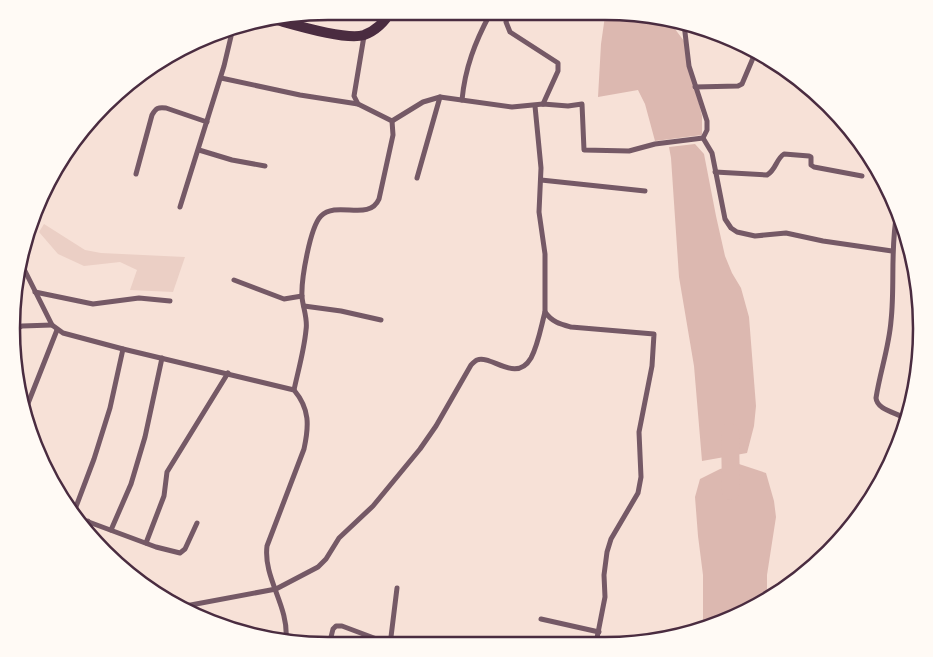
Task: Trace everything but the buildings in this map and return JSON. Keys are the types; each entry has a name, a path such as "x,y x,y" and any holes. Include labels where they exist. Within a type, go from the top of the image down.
{"main road":[{"path":"301,22 337,34 364,35 378,27 385,20"}],"street":[{"path":"462,100 463,86 471,52 487,20"},
{"path":"506,20 510,32 558,63 558,71 543,104"},
{"path":"685,31 689,66 707,121 707,130 703,138"},
{"path":"180,207 199,150 231,35"},
{"path":"358,104 354,96 354,90 364,35"},
{"path":"695,87 738,86 742,84 753,58"},
{"path":"220,78 300,95 358,104 392,121"},
{"path":"417,178 440,97"},
{"path":"392,121 423,102 440,97 512,106 543,104 568,106 582,104 584,150 629,151 655,144 703,138"},
{"path":"192,605 276,589 318,567 326,559 343,534 373,506 420,449 436,426 471,365 476,360 482,359 506,368 516,369 523,367 530,361 545,312 545,254 539,212 541,180 535,106"},
{"path":"136,174 152,115 159,107 207,122"},
{"path":"294,390 306,329 302,296 303,276 314,227 322,215 333,210 365,210 377,204 380,199 393,134 392,121"},
{"path":"703,138 712,153 725,219 731,228 737,232 755,236 786,233 823,241 892,250"},
{"path":"199,150 232,160 265,166"},
{"path":"715,172 767,175 772,172 780,156 784,154 809,156 811,158 811,165 814,167 862,176"},
{"path":"541,180 645,191"},
{"path":"895,225 892,250 893,298 891,324 876,398 877,403 881,407 900,416"},
{"path":"25,272 56,330 123,349 294,390 301,398 306,409 307,436 304,449 267,546 266,556 272,582 276,589 286,623 286,634"},
{"path":"234,280 284,299 302,296"},
{"path":"36,292 93,304 139,298 170,301"},
{"path":"304,306 341,311 381,320"},
{"path":"545,312 558,324 654,334 652,366 639,432 641,477 638,493 611,539 607,552 604,575 606,597 598,637"},
{"path":"20,327 52,325"},
{"path":"29,400 56,330"},
{"path":"76,506 110,408 123,349"},
{"path":"111,530 131,484 145,437 162,358"},
{"path":"146,543 164,496 167,472 228,374"},
{"path":"88,521 175,553 182,553 185,549 197,523"},
{"path":"391,637 396,588"},
{"path":"541,619 599,632"},
{"path":"331,637 336,626 342,626 371,637"}],"shaded area":[{"path":"604,20 645,23 675,29 684,41 702,116 702,135 655,141 645,104 638,90 598,97"},
{"path":"695,144 704,154 725,256 741,288 749,317 756,406 754,426 747,453 702,461 694,366 679,277 669,147"},
{"path":"44,224 85,250 101,253 185,257 173,292 130,290 137,270 120,262 84,266 58,254 39,232"},
{"path":"739,464 766,473 774,501 776,517 767,575 767,591 723,614 703,621 703,575 695,497 700,479 720,469"}],"waterway":[{"path":"730,432 731,491"}]}
